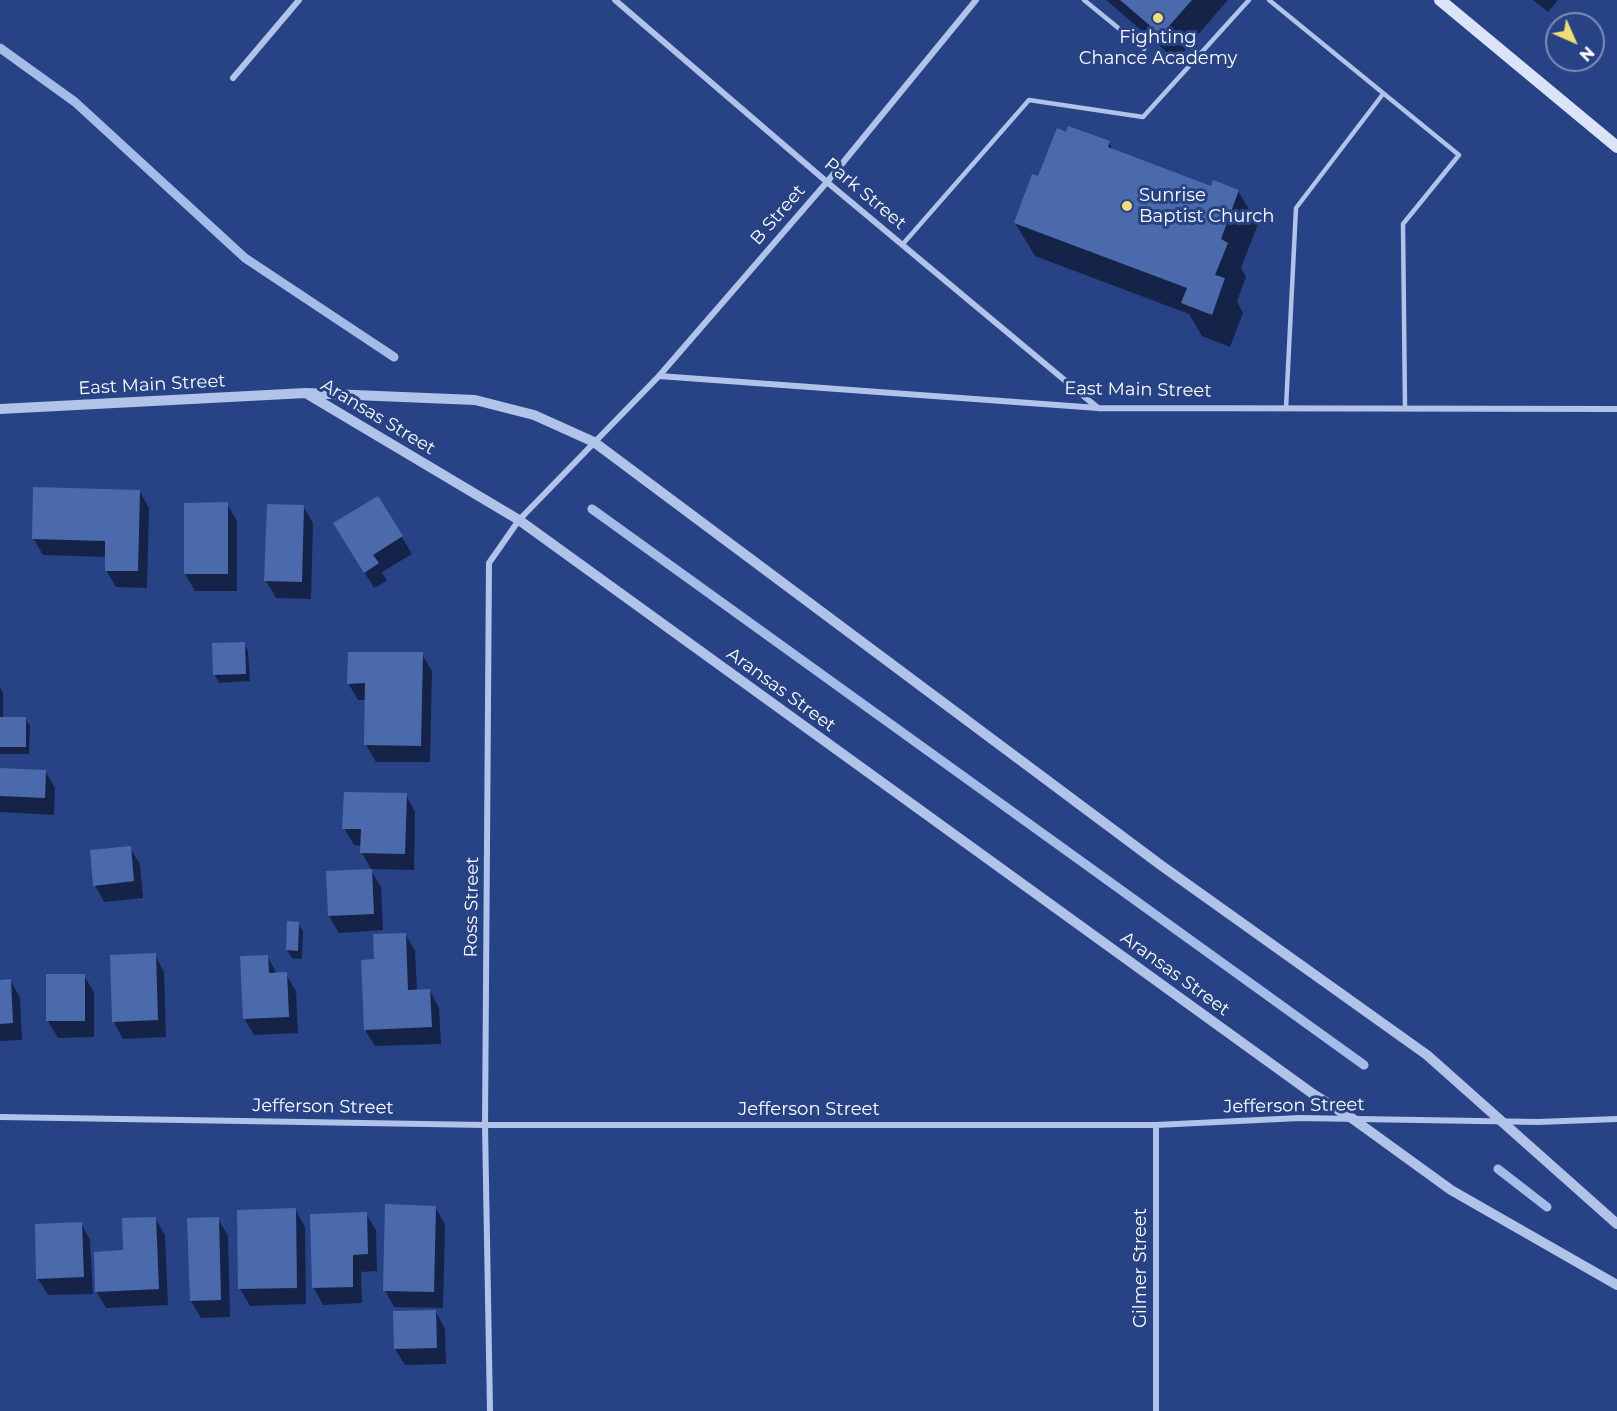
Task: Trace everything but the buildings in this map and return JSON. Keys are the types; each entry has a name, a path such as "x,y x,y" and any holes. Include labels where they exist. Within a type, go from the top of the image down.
{"main road":[{"path":"1440,0 1617,147"}],"street":[{"path":"233,78 299,0"},
{"name":"Park Street","path":"615,0 827,182 1098,408"},
{"name":"B Street","path":"594,442 659,376 827,182 976,0"},
{"name":"East Main Street","path":"659,376 1098,408 1617,409"},
{"name":"East Main Street","path":"0,409 306,393"},
{"name":"Aransas Street","path":"306,393 475,400 534,415 594,442 1162,866 1427,1055 1617,1224"},
{"name":"Aransas Street","path":"306,393 519,520 1095,938 1451,1190 1617,1285"},
{"name":"Ross Street","path":"490,1411 485,1125 489,563 519,520 594,442"},
{"name":"Jefferson Street","path":"0,1117 485,1125 1156,1125 1300,1118 1538,1122 1617,1119"},
{"name":"Gilmer Street","path":"1156,1125 1156,1411"}],"lane":[{"path":"1084,0 1144,49"},
{"path":"902,245 1029,100 1143,117 1249,0"},
{"path":"1269,0 1458,155 1404,224 1405,408"},
{"path":"1286,408 1296,208 1383,94"}],"waterway":[{"path":"0,48 75,102 245,258 394,357"},
{"path":"592,509 1364,1065"},
{"path":"1498,1169 1547,1207"}],"place":[{"name":"Fighting Chance Academy","path":"1158,18"},
{"name":"Sunrise Baptist Church","path":"1127,206"}]}
